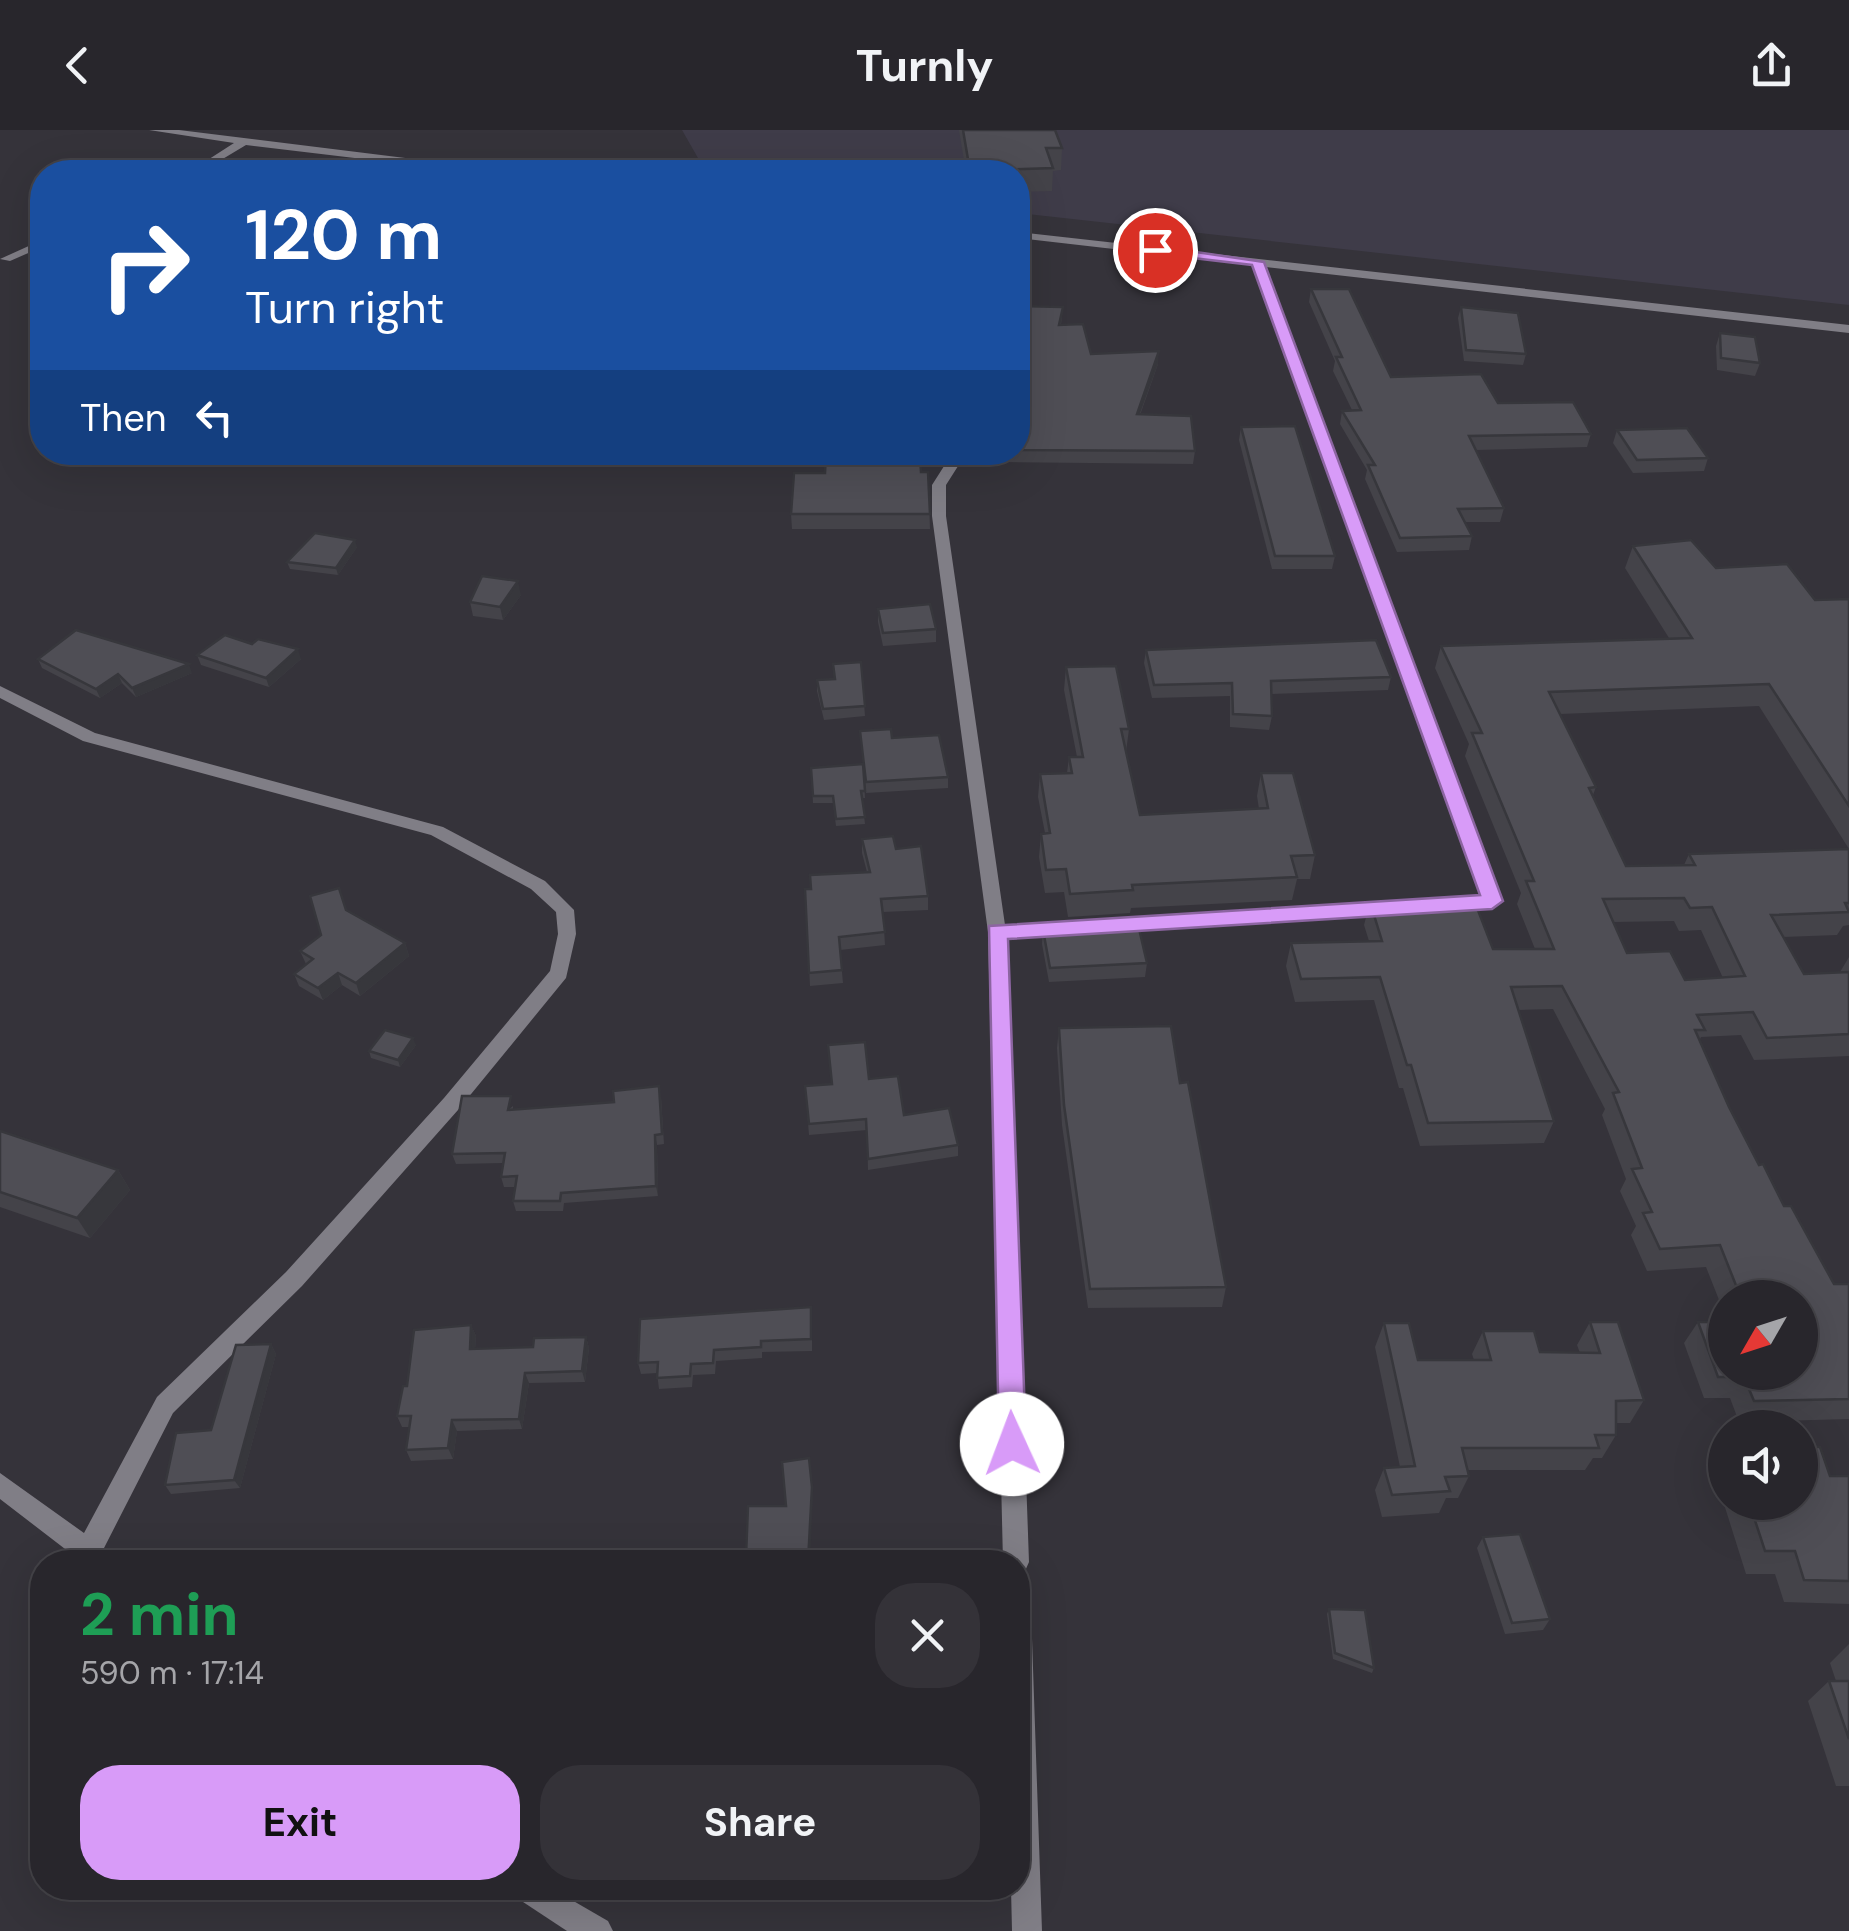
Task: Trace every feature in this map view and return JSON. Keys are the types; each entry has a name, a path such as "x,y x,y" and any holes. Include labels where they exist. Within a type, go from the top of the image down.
{"street":[{"path":"154,130 394,160"},
{"path":"214,160 243,142"},
{"path":"1030,236 1849,329"},
{"path":"6,259 30,249"},
{"path":"997,932 1492,901 1258,262"},
{"path":"952,465 940,484 939,516 997,932 1016,1550"},
{"path":"0,691 88,737 437,831 538,884 566,910 567,934 559,973 451,1104 294,1279 165,1404 98,1550"},
{"path":"0,1484 86,1550"},
{"path":"543,1900 598,1931"},
{"path":"1026,1900 1027,1931"}],"shaded area":[{"path":"682,130 1849,130 1849,305 1030,214 1030,160 699,160"}],"building":[{"path":"963,130 1055,130 1062,148 1046,148 1053,168 1030,169 1030,160 968,160"},
{"path":"1311,289 1349,289 1391,377 1481,374 1498,403 1573,402 1591,434 1469,436 1504,508 1458,509 1472,536 1400,538 1368,465 1375,465 1342,411 1361,410"},
{"path":"1030,306 1063,307 1059,325 1083,324 1091,354 1159,351 1137,414 1191,416 1195,451 1030,450"},
{"path":"1461,307 1518,313 1526,354 1466,350"},
{"path":"1720,333 1755,337 1760,363 1721,358"},
{"path":"1295,426 1335,556 1275,556 1241,427"},
{"path":"1687,428 1708,458 1637,460 1617,430"},
{"path":"825,465 920,465 921,472 928,472 930,514 791,514 794,473 825,473"},
{"path":"315,533 355,540 336,568 287,562"},
{"path":"1691,540 1716,568 1787,564 1815,600 1849,599 1849,806 1769,684 1549,692 1596,787 1589,788 1626,866 1695,865 1689,854 1849,849 1849,903 1845,903 1849,912 1771,915 1804,974 1849,972 1849,1034 1767,1038 1753,1012 1697,1015 1705,1030 1695,1030 1759,1165 1763,1164 1784,1206 1791,1206 1834,1284 1849,1284 1849,1399 1754,1401 1749,1390 1818,1390 1818,1280 1734,1280 1720,1245 1660,1249 1643,1213 1652,1212 1632,1169 1642,1168 1613,1093 1619,1092 1562,986 1511,987 1554,1121 1428,1123 1380,977 1301,979 1291,943 1382,941 1370,902 1474,900 1493,949 1554,949 1526,881 1534,881 1472,733 1482,733 1441,646 1692,638 1633,546","holes":["1684,898 1690,908 1712,907 1745,976 1685,980 1670,951 1627,953 1603,899"]},
{"path":"482,576 518,581 500,607 470,602"},
{"path":"930,604 936,629 883,633 878,609"},
{"path":"76,630 189,664 132,688 118,674 96,689 38,659"},
{"path":"225,635 252,644 258,639 298,649 266,678 197,655"},
{"path":"1376,640 1391,677 1271,681 1272,716 1233,714 1232,683 1154,685 1146,650"},
{"path":"861,662 865,706 823,709 817,680 835,679 833,664"},
{"path":"1116,666 1129,729 1121,729 1140,815 1268,808 1261,773 1293,773 1315,855 1291,856 1297,877 1132,885 1133,890 1070,894 1066,869 1046,870 1041,834 1050,833 1040,774 1072,773 1069,757 1083,757 1066,667"},
{"path":"891,729 892,738 939,735 948,777 866,782 860,731"},
{"path":"863,764 865,791 861,791 865,817 836,819 833,796 813,796 811,768"},
{"path":"893,836 896,849 921,846 928,896 881,899 885,932 839,937 842,970 809,973 805,889 811,889 810,875 870,872 862,839"},
{"path":"339,888 346,910 405,943 356,983 338,973 318,988 294,974 313,959 300,951 321,935 310,896"},
{"path":"1137,920 1147,963 1050,968 1043,930"},
{"path":"1171,1026 1180,1083 1188,1082 1226,1287 1090,1289 1064,1105 1059,1028"},
{"path":"385,1030 413,1038 398,1060 369,1051"},
{"path":"865,1042 869,1079 898,1076 904,1115 949,1108 958,1145 868,1159 866,1119 809,1124 805,1086 832,1084 828,1045"},
{"path":"659,1086 662,1134 655,1135 656,1186 561,1193 560,1201 513,1201 517,1176 501,1177 505,1153 452,1154 462,1096 511,1096 508,1110 614,1102 613,1091"},
{"path":"0,1131 118,1170 77,1218 0,1192"},
{"path":"811,1307 811,1339 761,1341 761,1347 714,1350 713,1363 691,1364 690,1376 657,1378 658,1362 638,1363 640,1319"},
{"path":"1590,1322 1618,1322 1644,1400 1616,1401 1616,1435 1595,1435 1599,1448 1462,1448 1469,1476 1445,1477 1450,1491 1392,1495 1384,1468 1415,1466 1384,1323 1409,1323 1418,1360 1491,1360 1483,1331 1534,1331 1540,1352 1600,1353"},
{"path":"1698,1322 1708,1322 1708,1350"},
{"path":"471,1325 470,1349 533,1347 534,1338 586,1337 582,1371 525,1373 519,1419 452,1420 448,1448 406,1450 411,1416 397,1416 403,1386 407,1386 414,1330"},
{"path":"271,1344 234,1480 165,1485 176,1433 211,1430 236,1345"},
{"path":"1820,1447 1830,1476 1849,1476 1849,1581 1804,1580 1795,1551 1765,1551 1755,1520 1818,1520"},
{"path":"809,1458 812,1487 809,1550 746,1550 748,1506 786,1506 782,1462"},
{"path":"1520,1534 1550,1619 1512,1623 1483,1537"},
{"path":"1329,1609 1365,1610 1374,1668 1335,1653"},
{"path":"1829,1681 1849,1681 1849,1739"}],"route":[{"path":"1012,1444 997,932 1492,901 1258,262 1155,250"}]}
